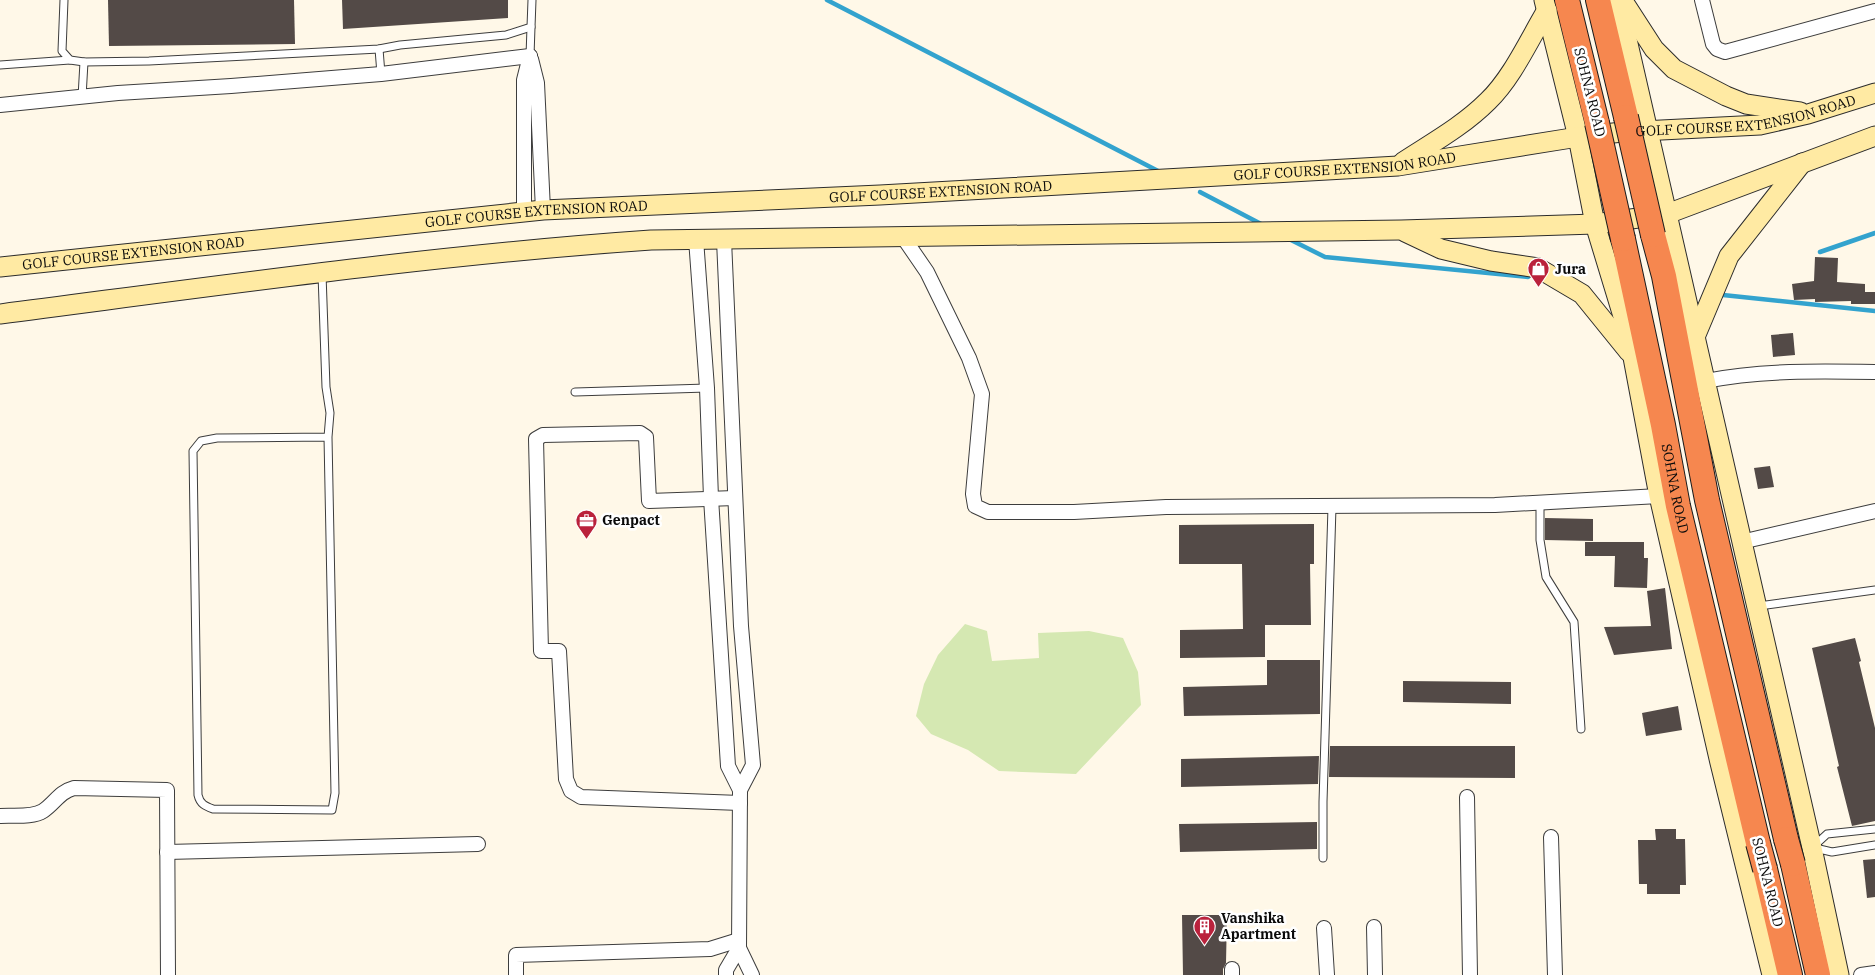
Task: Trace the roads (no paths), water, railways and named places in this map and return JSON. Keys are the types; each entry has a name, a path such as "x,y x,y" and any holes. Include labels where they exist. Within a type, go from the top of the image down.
{"highway":[{"name":"SOHNA ROAD","path":"1598,0 1664,276 1708,500 1818,975"},
{"name":"SOHNA ROAD","path":"1552,4 1597,123 1655,387 1678,506 1751,851 1765,869 1790,975"}],"main road":[{"path":"1618,0 1812,848 1839,975"},
{"path":"1622,0 1654,49 1674,69 1726,96 1746,104 1808,114"},
{"path":"1552,4 1595,224 1629,336 1659,496 1720,763 1751,851 1772,975"},
{"path":"1398,166 1466,121 1490,100 1506,79 1552,4"},
{"name":"GOLF COURSE EXTENSION ROAD","path":"0,267 542,210 880,195 1398,166 1578,137 1648,129 1760,125 1808,114 1875,93"},
{"path":"0,314 322,274 364,267 549,247 651,240 1401,230 1595,224 1666,214 1875,136"},
{"path":"1695,337 1729,256 1802,163"},
{"path":"1401,230 1441,249 1490,261 1538,268 1582,294 1632,356"},
{"path":"1751,851 1812,848"}],"street":[{"path":"1702,0 1713,44 1717,49 1725,52 1875,11"},
{"path":"0,105 381,74 530,56"},
{"path":"530,56 537,83 542,210"},
{"path":"524,212 524,80 530,56"},
{"path":"903,237 927,272 970,358 982,394 973,494 975,506 988,512 1074,512 1166,507 1332,507 1540,502 1659,496"},
{"path":"696,239 707,388 711,498 728,766 740,796"},
{"path":"724,240 741,626 752,765 740,796 739,944 752,975"},
{"path":"1705,381 1724,377 1803,370 1875,372"},
{"path":"735,498 649,501 646,438 640,433 543,434 536,439 541,651 559,652 566,778 571,791 581,797 740,796"},
{"path":"709,447 733,446"},
{"path":"1741,542 1875,511"},
{"path":"0,816 35,815 42,812 65,790 74,788 167,790 168,975"},
{"path":"1467,797 1470,975"},
{"path":"1551,837 1555,975"},
{"path":"167,852 478,844"},
{"path":"1374,927 1375,975"},
{"path":"1324,928 1327,975"},
{"path":"516,975 516,955 710,949 739,944"},
{"path":"726,975 726,970 739,944"},
{"path":"1861,975 1875,973"}],"lane":[{"path":"64,0 62,51 70,60"},
{"path":"530,56 532,0"},
{"path":"0,65 70,60 84,62 149,61 379,49 400,45 506,35 532,27"},
{"path":"379,49 381,74"},
{"path":"82,97 84,62"},
{"path":"322,274 326,386 330,414 328,437 335,794 332,810 213,809 204,806 199,801 198,795 193,452 201,441 217,438 328,437"},
{"path":"575,392 707,388"},
{"path":"1540,502 1540,540 1546,577 1574,622 1581,729"},
{"path":"1323,858 1332,507"},
{"path":"1756,607 1875,590"},
{"path":"1812,848 1827,834 1875,829"},
{"path":"1812,848 1832,852 1875,845"}],"waterway":[{"path":"827,0 1160,172"},
{"path":"1200,192 1263,225"},
{"path":"1820,252 1875,233"},
{"path":"1289,239 1325,257 1528,277"},
{"path":"1723,295 1875,311"}],"place":[{"name":"Jura","path":"1539,288"},
{"name":"Genpact","path":"586,539"},
{"name":"Vanshika Apartment","path":"1205,945"}]}
